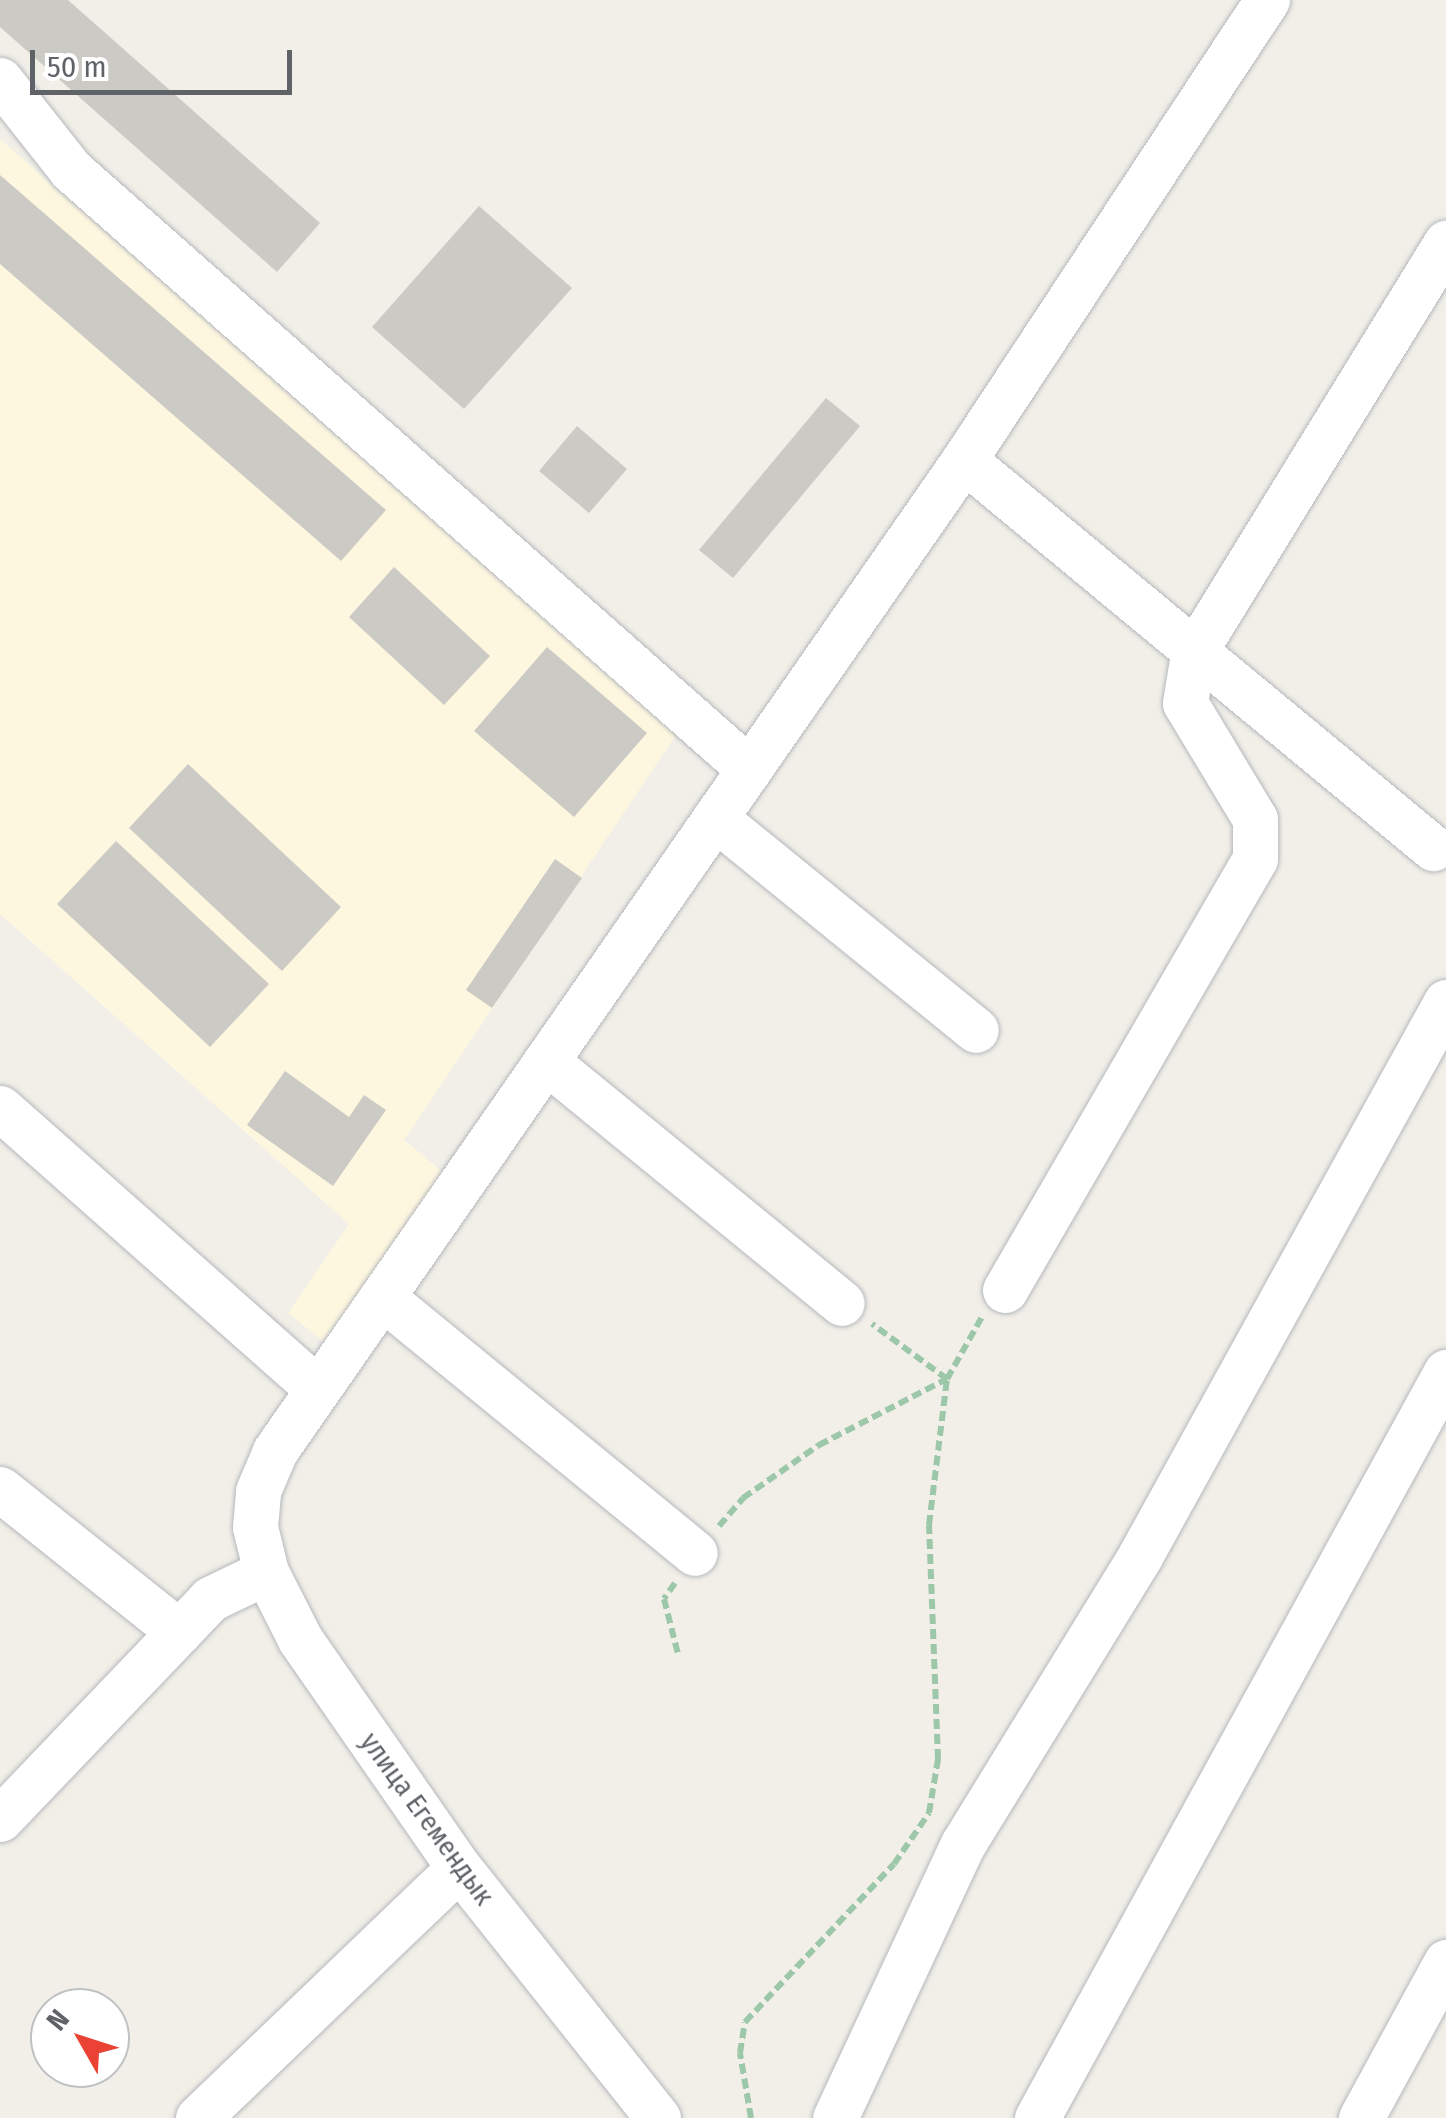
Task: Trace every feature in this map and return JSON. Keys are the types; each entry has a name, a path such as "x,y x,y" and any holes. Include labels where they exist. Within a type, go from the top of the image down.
{"street":[{"path":"0,1108 318,1389 964,460 1267,0"},
{"path":"0,80 71,170 748,769"},
{"path":"1005,1290 1254,859 1255,819 1185,703 1193,654 1446,242"},
{"path":"964,460 1193,654 1433,848"},
{"path":"715,818 976,1030"},
{"path":"835,2118 963,1844 1140,1556 1446,1002"},
{"path":"546,1060 842,1303"},
{"path":"382,1298 696,1554"},
{"path":"1037,2118 1446,1372"},
{"name":"улица Егемендык","path":"318,1389 276,1451 258,1491 256,1527 266,1572 300,1638 459,1868 658,2118"},
{"path":"0,1489 180,1632"},
{"path":"0,1819 210,1599 266,1572"},
{"path":"198,2118 459,1868"},
{"path":"1361,2118 1446,1962"}],"path":[{"path":"751,2118 740,2054 746,2022 894,1864 929,1813 938,1759 929,1525 948,1379 970,1330 1005,1290"},
{"path":"842,1303 948,1379"},
{"path":"678,1654 664,1598 742,1498 818,1445 948,1379"}],"shaded area":[{"path":"0,139 676,735 404,1140 443,1172 324,1342 288,1313 349,1224 0,914"}],"building":[{"path":"0,0 68,0 320,223 277,272 0,27"},
{"path":"0,175 386,510 341,561 0,264"},
{"path":"479,206 572,288 464,409 372,327"},
{"path":"826,398 860,426 733,578 699,550"},
{"path":"577,426 627,469 589,513 539,471"},
{"path":"394,567 490,656 444,705 349,617"},
{"path":"547,647 647,733 574,817 474,731"},
{"path":"188,764 341,907 282,971 129,828"},
{"path":"116,841 269,984 210,1047 57,904"},
{"path":"555,859 582,878 492,1008 466,990"},
{"path":"285,1071 349,1117 364,1095 386,1110 333,1186 247,1125"}]}
